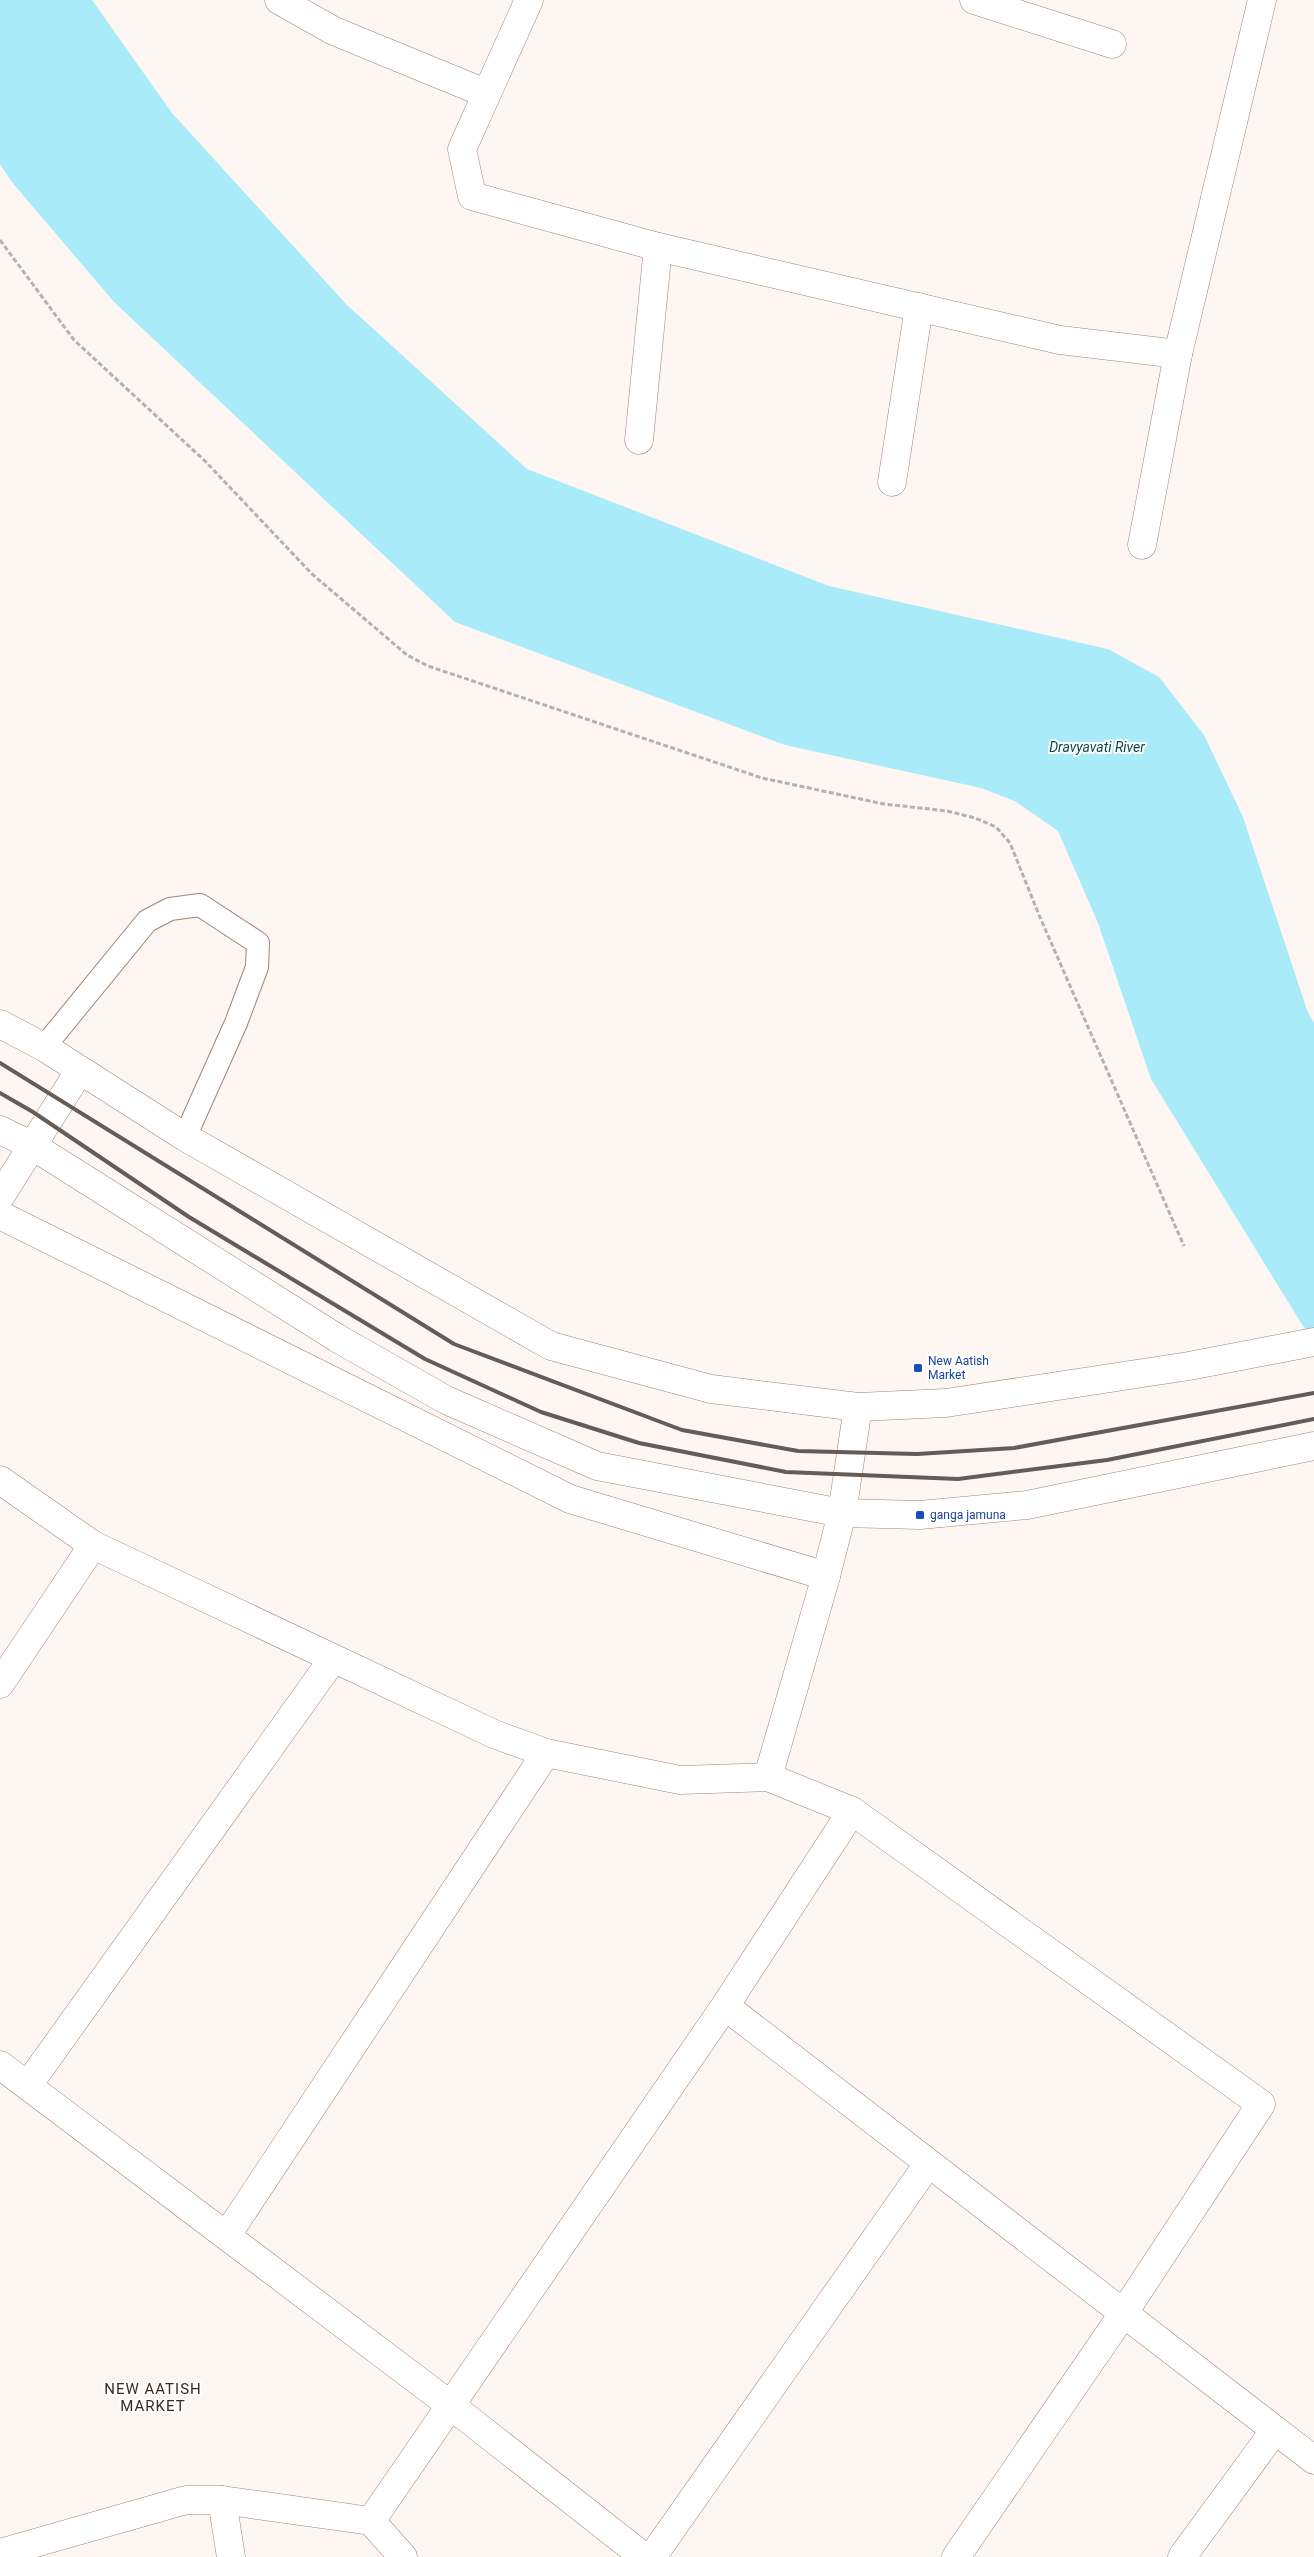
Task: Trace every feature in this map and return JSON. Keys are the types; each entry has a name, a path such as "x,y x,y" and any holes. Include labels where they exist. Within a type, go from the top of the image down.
{"street":[{"path":"279,0 334,31 485,93"},
{"path":"529,0 485,93 462,149 472,196 658,247 1060,340 1178,354"},
{"path":"974,0 1112,44"},
{"path":"1142,545 1178,354 1262,0"},
{"path":"639,440 658,247"},
{"path":"892,482 919,308"},
{"path":"0,1024 44,1047 185,1137 551,1346 711,1389 858,1407 946,1403 1189,1366 1314,1342"},
{"path":"0,1197 80,1070"},
{"path":"0,1130 32,1145 337,1338 446,1400 596,1466 842,1513 920,1515 1027,1505 1314,1446"},
{"path":"0,1216 570,1499 826,1576"},
{"path":"768,1778 826,1576 842,1513 858,1407"},
{"path":"0,1480 93,1545 494,1734 546,1753 680,1780 768,1778 852,1811 1261,2104 1123,2314 956,2557"},
{"path":"0,1684 93,1545"},
{"path":"28,2085 333,1659"},
{"path":"227,2235 546,1753"},
{"path":"371,2521 725,2006 852,1811"},
{"path":"725,2006 1314,2460"},
{"path":"0,2065 450,2404 644,2557"},
{"path":"652,2557 928,2164"},
{"path":"1182,2557 1274,2430"},
{"path":"0,2553 186,2500 222,2500 371,2521 403,2557"},
{"path":"222,2500 231,2557"}],"lane":[{"path":"44,1047 147,921 170,909 200,905 258,943 257,967 236,1022 185,1137"}],"path":[{"path":"0,240 74,340 205,461 312,574 407,655 428,666 762,778 884,804 947,811 975,818 996,827 1010,843 1043,924 1184,1246"}],"water":[{"name":"Dravyavati River","path":"0,0 92,0 172,113 346,304 527,469 829,586 1108,649 1159,677 1204,735 1243,817 1307,1010 1314,1023 1314,1344 1151,1079 1098,923 1058,831 1015,801 981,788 785,745 455,622 114,302 11,181 0,164"}],"railway":[{"path":"0,1063 454,1344 682,1430 798,1451 917,1454 1014,1448 1314,1393"},
{"path":"0,1093 33,1112 189,1217 425,1359 541,1412 639,1443 786,1472 958,1479 1107,1460 1314,1419"}],"place":[{"name":"New Aatish Market","path":"918,1368"},
{"name":"ganga jamuna","path":"920,1515"}],"district":[{"name":"NEW AATISH MARKET","path":"153,2398"}]}
